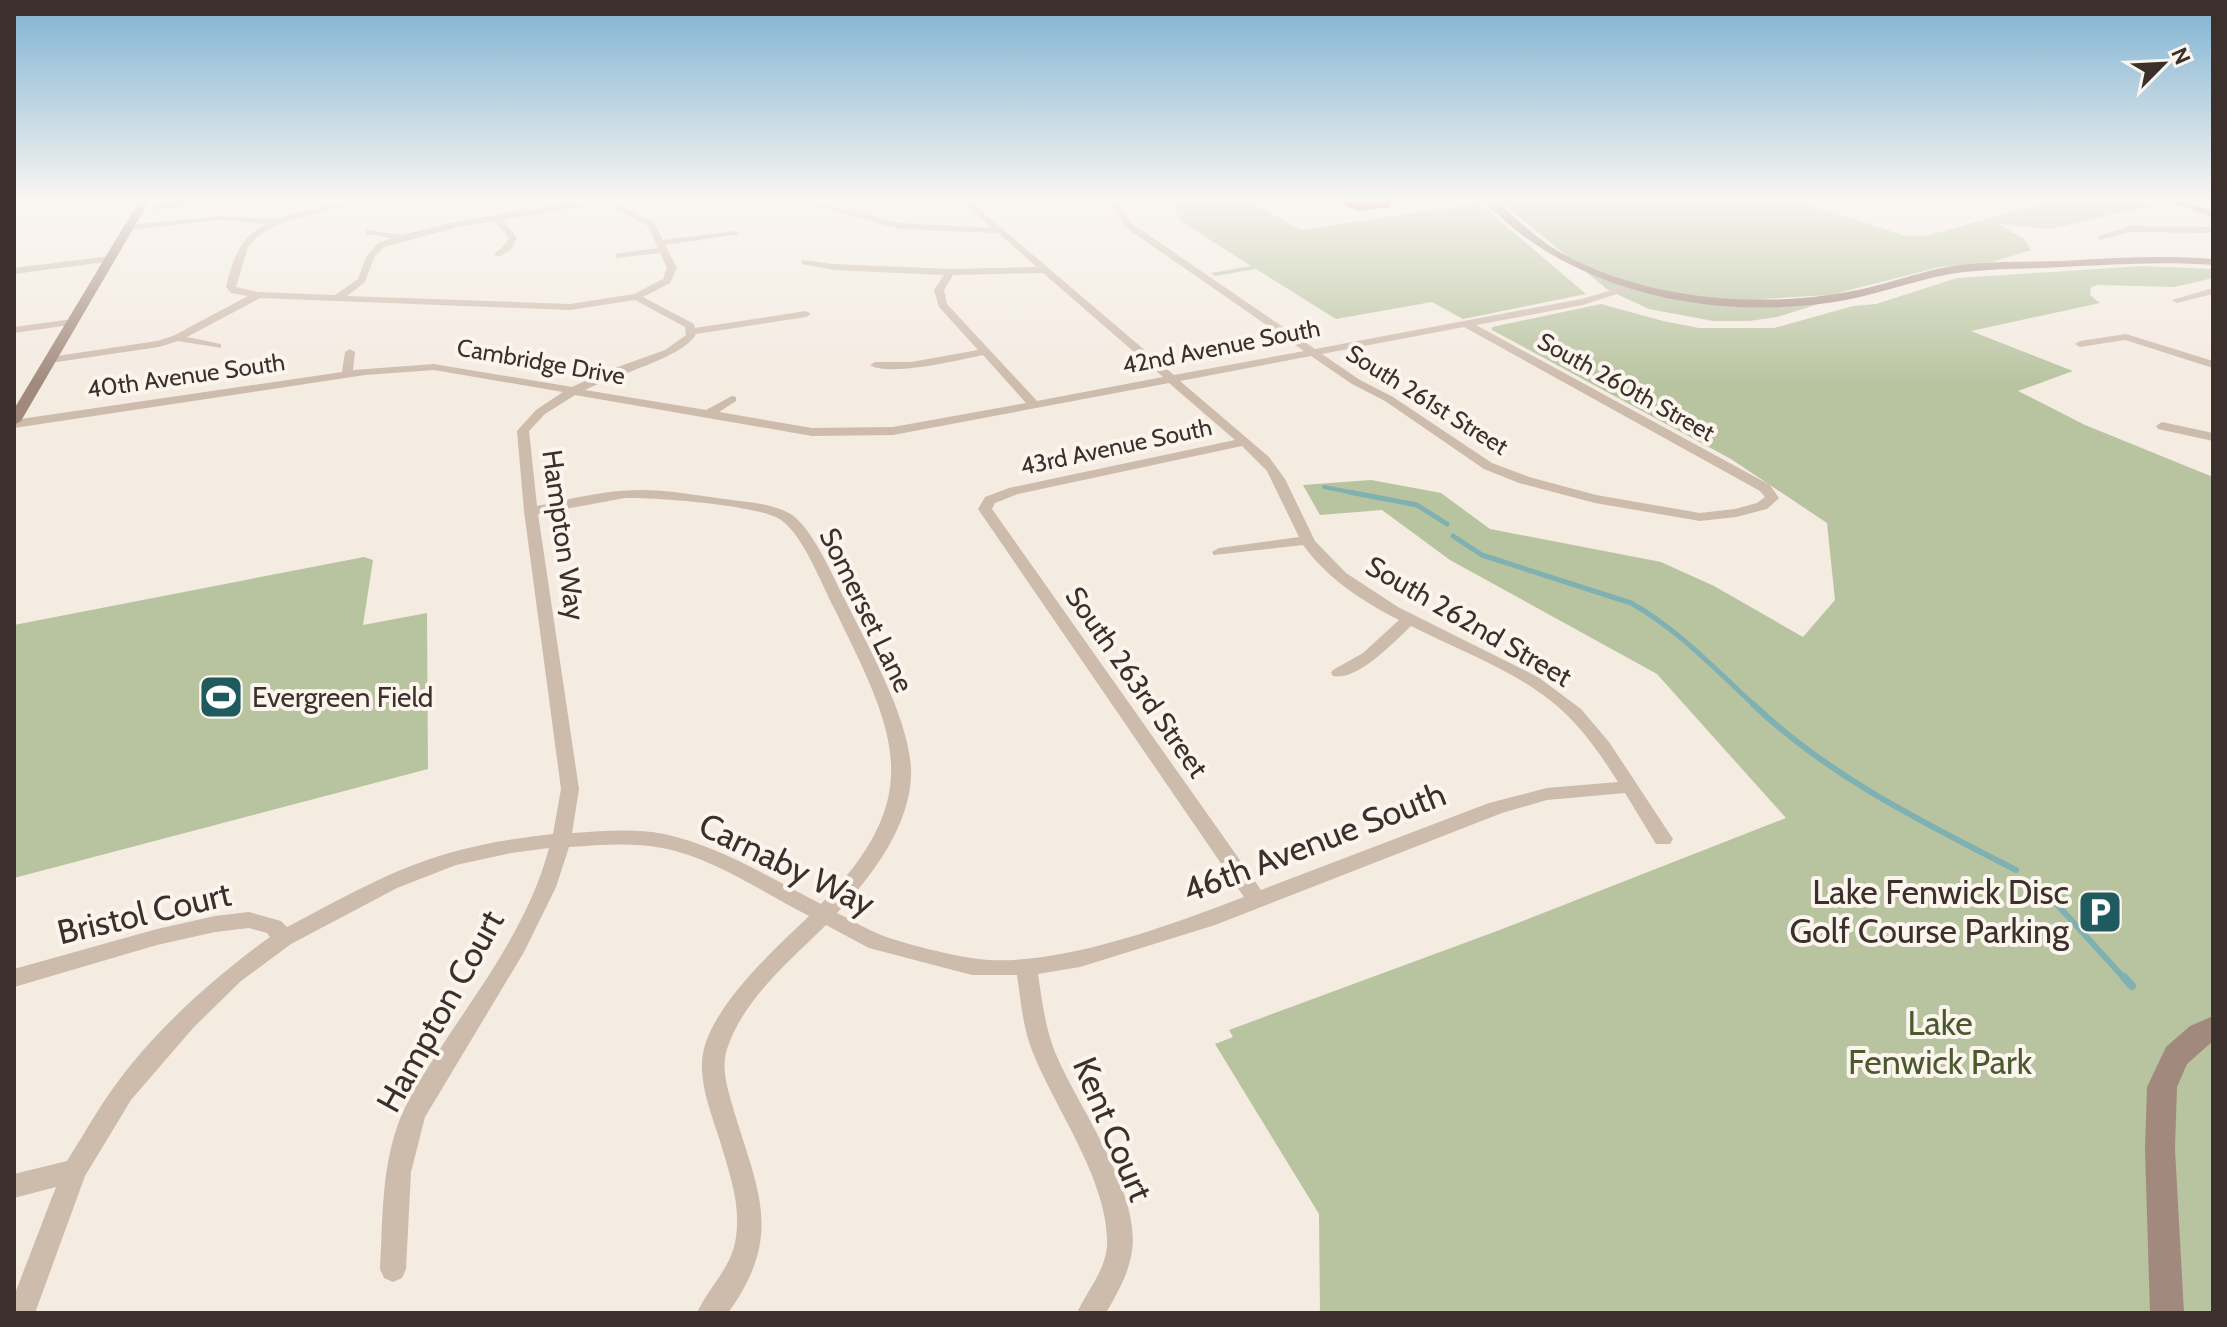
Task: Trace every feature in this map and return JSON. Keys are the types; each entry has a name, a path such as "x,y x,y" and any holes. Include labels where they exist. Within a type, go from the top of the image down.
{"main road":[{"path":"14,422 109,260"},
{"path":"1564,260 1635,285 1708,298 1779,302 1845,296 1968,268 2114,261 2213,262"},
{"path":"2167,1313 2160,1149 2162,1087 2176,1056 2200,1034 2213,1028"}],"street":[{"path":"14,271 103,260"},
{"path":"238,260 231,287 234,291 258,295 570,307 636,297 659,287 672,276 668,260"},
{"path":"337,298 362,280 369,260"},
{"name":"South 262nd Street","path":"1034,260 1245,442 1279,475 1307,540 1340,576 1372,600 1519,673 1559,699 1596,735 1663,839"},
{"name":"South 261st Street","path":"1178,260 1310,352 1389,399 1503,474 1595,499 1678,515 1709,517 1755,508 1772,498 1765,488"},
{"path":"805,262 833,267 950,272 1045,270"},
{"path":"950,272 939,290 942,305 1034,404"},
{"name":"42nd Avenue South","path":"812,432 893,431 1583,302 1635,285"},
{"path":"2177,300 2213,291"},
{"path":"50,360 143,348 177,338 258,295"},
{"path":"636,297 682,320 690,326 691,332 806,314"},
{"path":"14,330 73,322"},
{"name":"South 260th Street","path":"1466,324 1765,488"},
{"name":"Hampton Way","path":"563,840 570,789 531,511 523,431 535,416 579,390 625,367 686,343 691,332"},
{"path":"2080,344 2126,337 2213,365"},
{"path":"177,338 217,346"},
{"path":"347,374 350,352"},
{"path":"875,365 911,365 984,352"},
{"name":"Cambridge Drive","path":"365,372 449,368 812,432"},
{"name":"40th Avenue South","path":"14,422 365,372"},
{"path":"708,414 732,399"},
{"path":"2162,426 2213,437"},
{"name":"43rd Avenue South","path":"997,496 1245,442"},
{"name":"Somerset Lane","path":"531,511 609,496 670,496 770,511 789,519 802,532 895,729 902,772 895,803 880,843 824,917 775,963 730,1014 714,1054 717,1094 744,1182 751,1222 748,1256 732,1288 711,1313"},
{"name":"South 263rd Street","path":"997,496 986,505 986,514 1258,901"},
{"path":"1219,552 1307,540"},
{"path":"1339,673 1369,656 1408,620"},
{"name":"46th Avenue South","path":"1026,967 1080,959 1258,901 1496,808 1547,794 1627,787"},
{"name":"Carnaby Way","path":"21,1313 75,1170 123,1093 186,1020 233,975 284,938 337,908 452,859 511,846 563,840 619,837 663,841 705,853 876,942 972,967 1026,967"},
{"name":"Hampton Court","path":"393,1269 401,1160 412,1118 510,961 547,889 563,840"},
{"name":"Bristol Court","path":"14,978 157,937 215,924 249,920 274,927 284,938"},
{"name":"Kent Court","path":"1026,967 1036,1030 1044,1053 1112,1196 1118,1222 1120,1246 1114,1271 1091,1313"},
{"path":"14,1186 75,1170"}],"green space":[{"path":"1241,260 1546,260 1586,294 1463,319 1432,302 1336,319 1256,269 1215,276 1211,273 1251,266"},
{"path":"1571,260 1999,260 1986,264 1940,267 1830,295 1761,299 1825,302 1777,317 1749,321 1713,321 1649,309 1608,290"},
{"name":"Lake Fenwick Park","path":"2142,266 2213,269 2213,278 2174,287 2098,285 2091,287 2090,295 2100,303 1971,331 2073,371 2018,391 2085,425 2213,477 2213,1313 1320,1313 1319,1214 1215,1044 1233,1037 1229,1030 1497,931 1786,818 1657,674 1450,560 1382,510 1320,515 1303,485 1371,480 1441,493 1490,529 1661,562 1714,586 1803,637 1835,600 1827,523 1731,459 1492,330 1492,327 1601,304 1699,328 1774,328 1853,306 1876,304 1957,278"},
{"name":"Evergreen Field","path":"364,557 373,560 363,625 427,613 428,769 14,878 14,625"}],"waterway":[{"path":"1324,487 1360,494"},
{"path":"1349,492 1417,505 1447,524"},
{"path":"1453,536 1482,555 1631,603 1681,638 1755,706"},
{"path":"1753,704 1782,730 1845,776 1912,816 2016,870"},
{"path":"2042,888 2125,979"},
{"path":"2124,977 2132,986"}],"place":[{"name":"Evergreen Field","path":"221,697"},
{"name":"Lake Fenwick Disc Golf Course Parking","path":"2100,912"}]}
